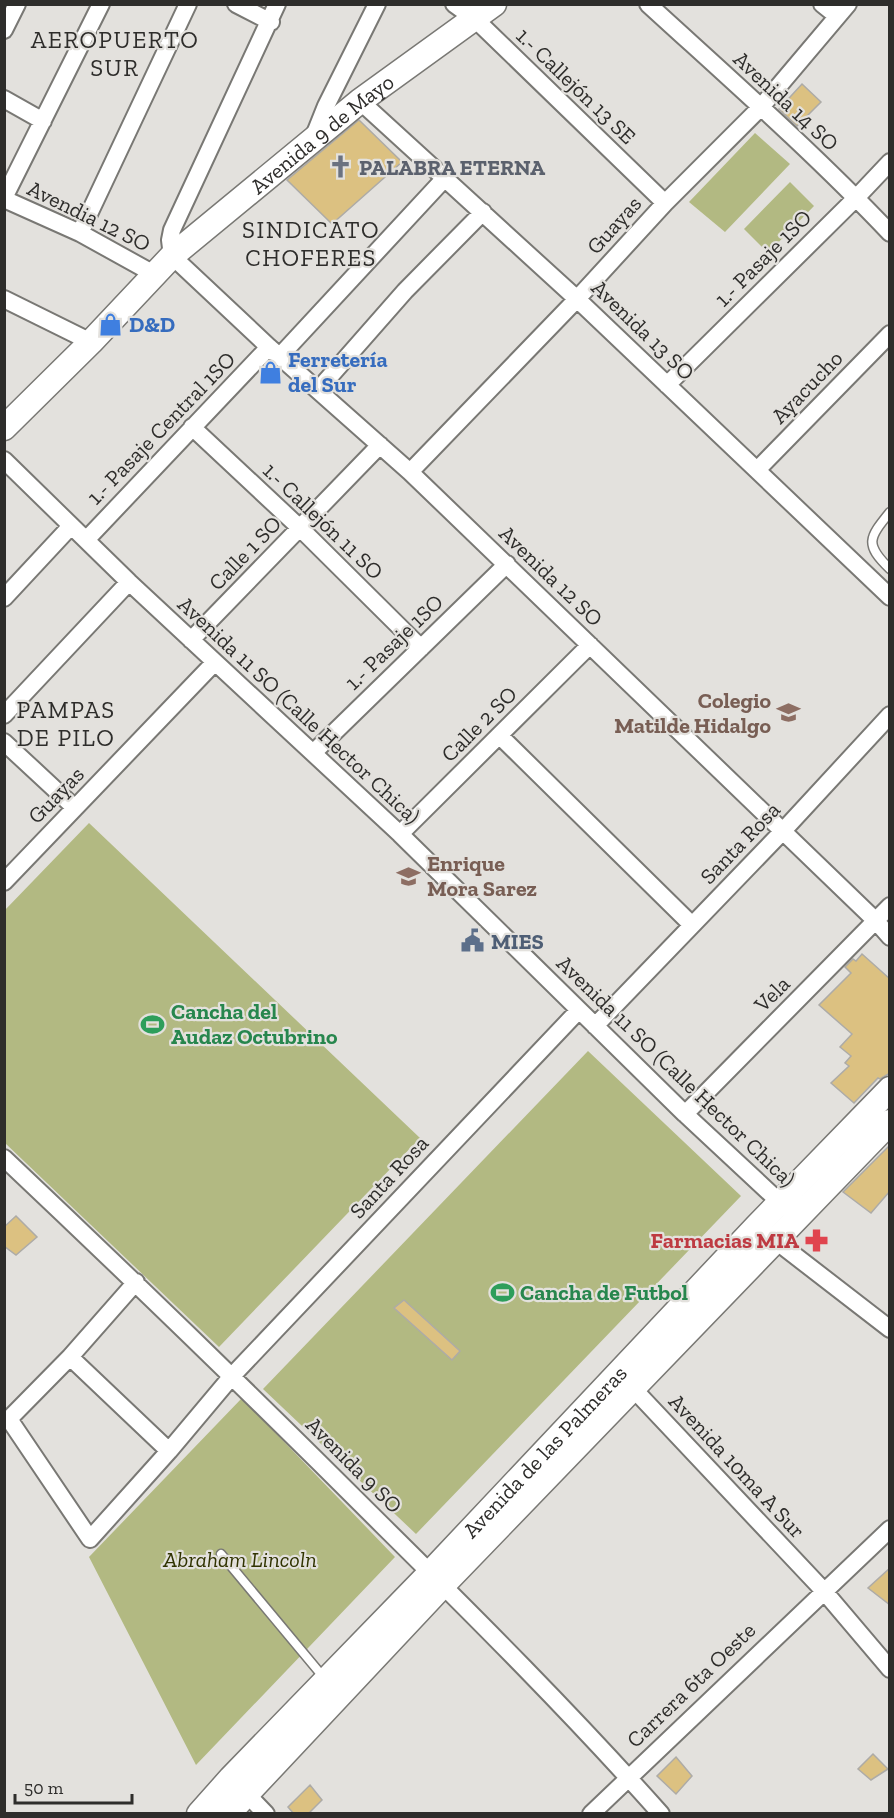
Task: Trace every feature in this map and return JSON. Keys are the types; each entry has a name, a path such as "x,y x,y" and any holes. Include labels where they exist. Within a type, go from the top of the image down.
{"street":[{"path":"4,30 17,4"},
{"path":"4,199 101,4"},
{"path":"80,233 188,4"},
{"path":"236,4 270,21"},
{"path":"172,256 170,240 172,230 278,4"},
{"path":"313,140 326,106 376,4"},
{"name":"1.- Callejón 13 SE","path":"454,4 475,19 665,203"},
{"name":"Avenida 9 de Mayo","path":"4,428 91,342 172,256 360,101 494,4"},
{"name":"Avenida 14 SO","path":"648,4 761,107 890,233"},
{"path":"822,4 842,10"},
{"name":"Guayas","path":"410,472 577,299 665,203 761,107 842,10"},
{"path":"4,99 43,121"},
{"name":"Avenida 13 SO","path":"360,101 577,299 890,597"},
{"name":"1.- Pasaje 1SO","path":"667,385 890,162"},
{"name":"1.- Pasaje Central 1SO","path":"86,540 192,428 274,351 445,178"},
{"name":"Avendia 12 SO","path":"4,199 80,233 154,274"},
{"path":"318,390 405,291 483,212"},
{"name":"Avenida 12 SO","path":"172,256 410,472 507,564 890,937"},
{"path":"4,299 91,342"},
{"name":"Ayacucho","path":"757,470 890,334"},
{"name":"1.- Callejón 11 SO","path":"192,428 300,528 421,648"},
{"name":"Calle 1 SO","path":"191,640 380,445"},
{"name":"Avenida 11 SO (Calle Hector Chica)","path":"4,460 129,582 400,834 685,1114 788,1210"},
{"name":"1.- Pasaje Central 1SO","path":"4,598 72,526"},
{"name":"1.- Pasaje 1SO","path":"313,753 507,564"},
{"path":"4,715 129,582"},
{"name":"Calle 2 SO","path":"400,834 590,645"},
{"name":"Guayas","path":"4,882 215,662"},
{"name":"Santa Rosa","path":"595,1026 890,715"},
{"path":"500,736 692,925"},
{"path":"4,742 75,808"},
{"name":"Vela","path":"685,1114 890,906"},
{"name":"Santa Rosa","path":"70,1357 9,1419 90,1539 232,1376 579,1010"},
{"name":"Avenida de las Palmeras","path":"788,1210 890,1089"},
{"name":"Avenida de las Palmeras","path":"199,1814 238,1786 765,1233 788,1210 890,1122"},
{"name":"Avenida 9 SO","path":"4,1158 136,1282 437,1579 661,1814"},
{"path":"765,1233 890,1329"},
{"path":"136,1282 70,1357 169,1451"},
{"name":"Avenida 10ma A Sur","path":"626,1380 823,1590 890,1669"},
{"name":"Carrera 6ta Oeste","path":"591,1814 890,1528"},
{"path":"238,1786 266,1814"},
{"name":"Avenida de las Palmeras","path":"228,1814 238,1786"}],"lane":[{"path":"890,512 873,533 875,555 890,569"},
{"path":"221,1554 334,1687"}],"green space":[{"path":"755,133 790,164 725,232 689,202"},
{"path":"790,182 814,206 768,253 744,229"},
{"name":"Cancha del Audaz Octubrino","path":"89,823 420,1138 219,1347 5,1143 5,910"},
{"name":"Cancha de Futbol","path":"588,1051 741,1196 416,1534 263,1389"},
{"name":"Abraham Lincoln","path":"242,1398 395,1557 196,1765 89,1557"}],"building":[{"path":"802,84 821,102 797,126 779,109"},
{"name":"PALABRA ETERNA","path":"359,120 402,162 332,224 287,180"},
{"path":"862,954 890,979 890,1073 878,1078 854,1103 831,1083 849,1066 845,1063 851,1056 840,1047 852,1034 819,1005 851,973 845,967 853,959 856,961"},
{"path":"890,1145 890,1191 871,1213 843,1192"},
{"path":"16,1216 37,1237 16,1255 4,1246 4,1227"},
{"path":"404,1300 460,1351 452,1360 394,1308"},
{"path":"890,1568 890,1605 868,1588"},
{"path":"873,1754 888,1769 871,1780 858,1769"},
{"path":"676,1757 692,1776 676,1794 657,1776"},
{"path":"310,1785 322,1800 308,1814 294,1814 288,1807"}],"place":[{"name":"PALABRA ETERNA","path":"341,167"},
{"name":"D&D","path":"111,324"},
{"name":"Ferretería del Sur","path":"270,372"},
{"name":"Colegio Matilde Hidalgo","path":"789,713"},
{"name":"Enrique Mora Sarez","path":"409,876"},
{"name":"MIES","path":"473,941"},
{"name":"Cancha del Audaz Octubrino","path":"153,1024"},
{"name":"Farmacias MIA","path":"817,1240"},
{"name":"Cancha de Futbol","path":"502,1292"}],"district":[{"name":"AEROPUERTO SUR","path":"115,53"},
{"name":"SINDICATO CHOFERES","path":"311,243"},
{"name":"PAMPAS DE PILO","path":"66,723"}]}
